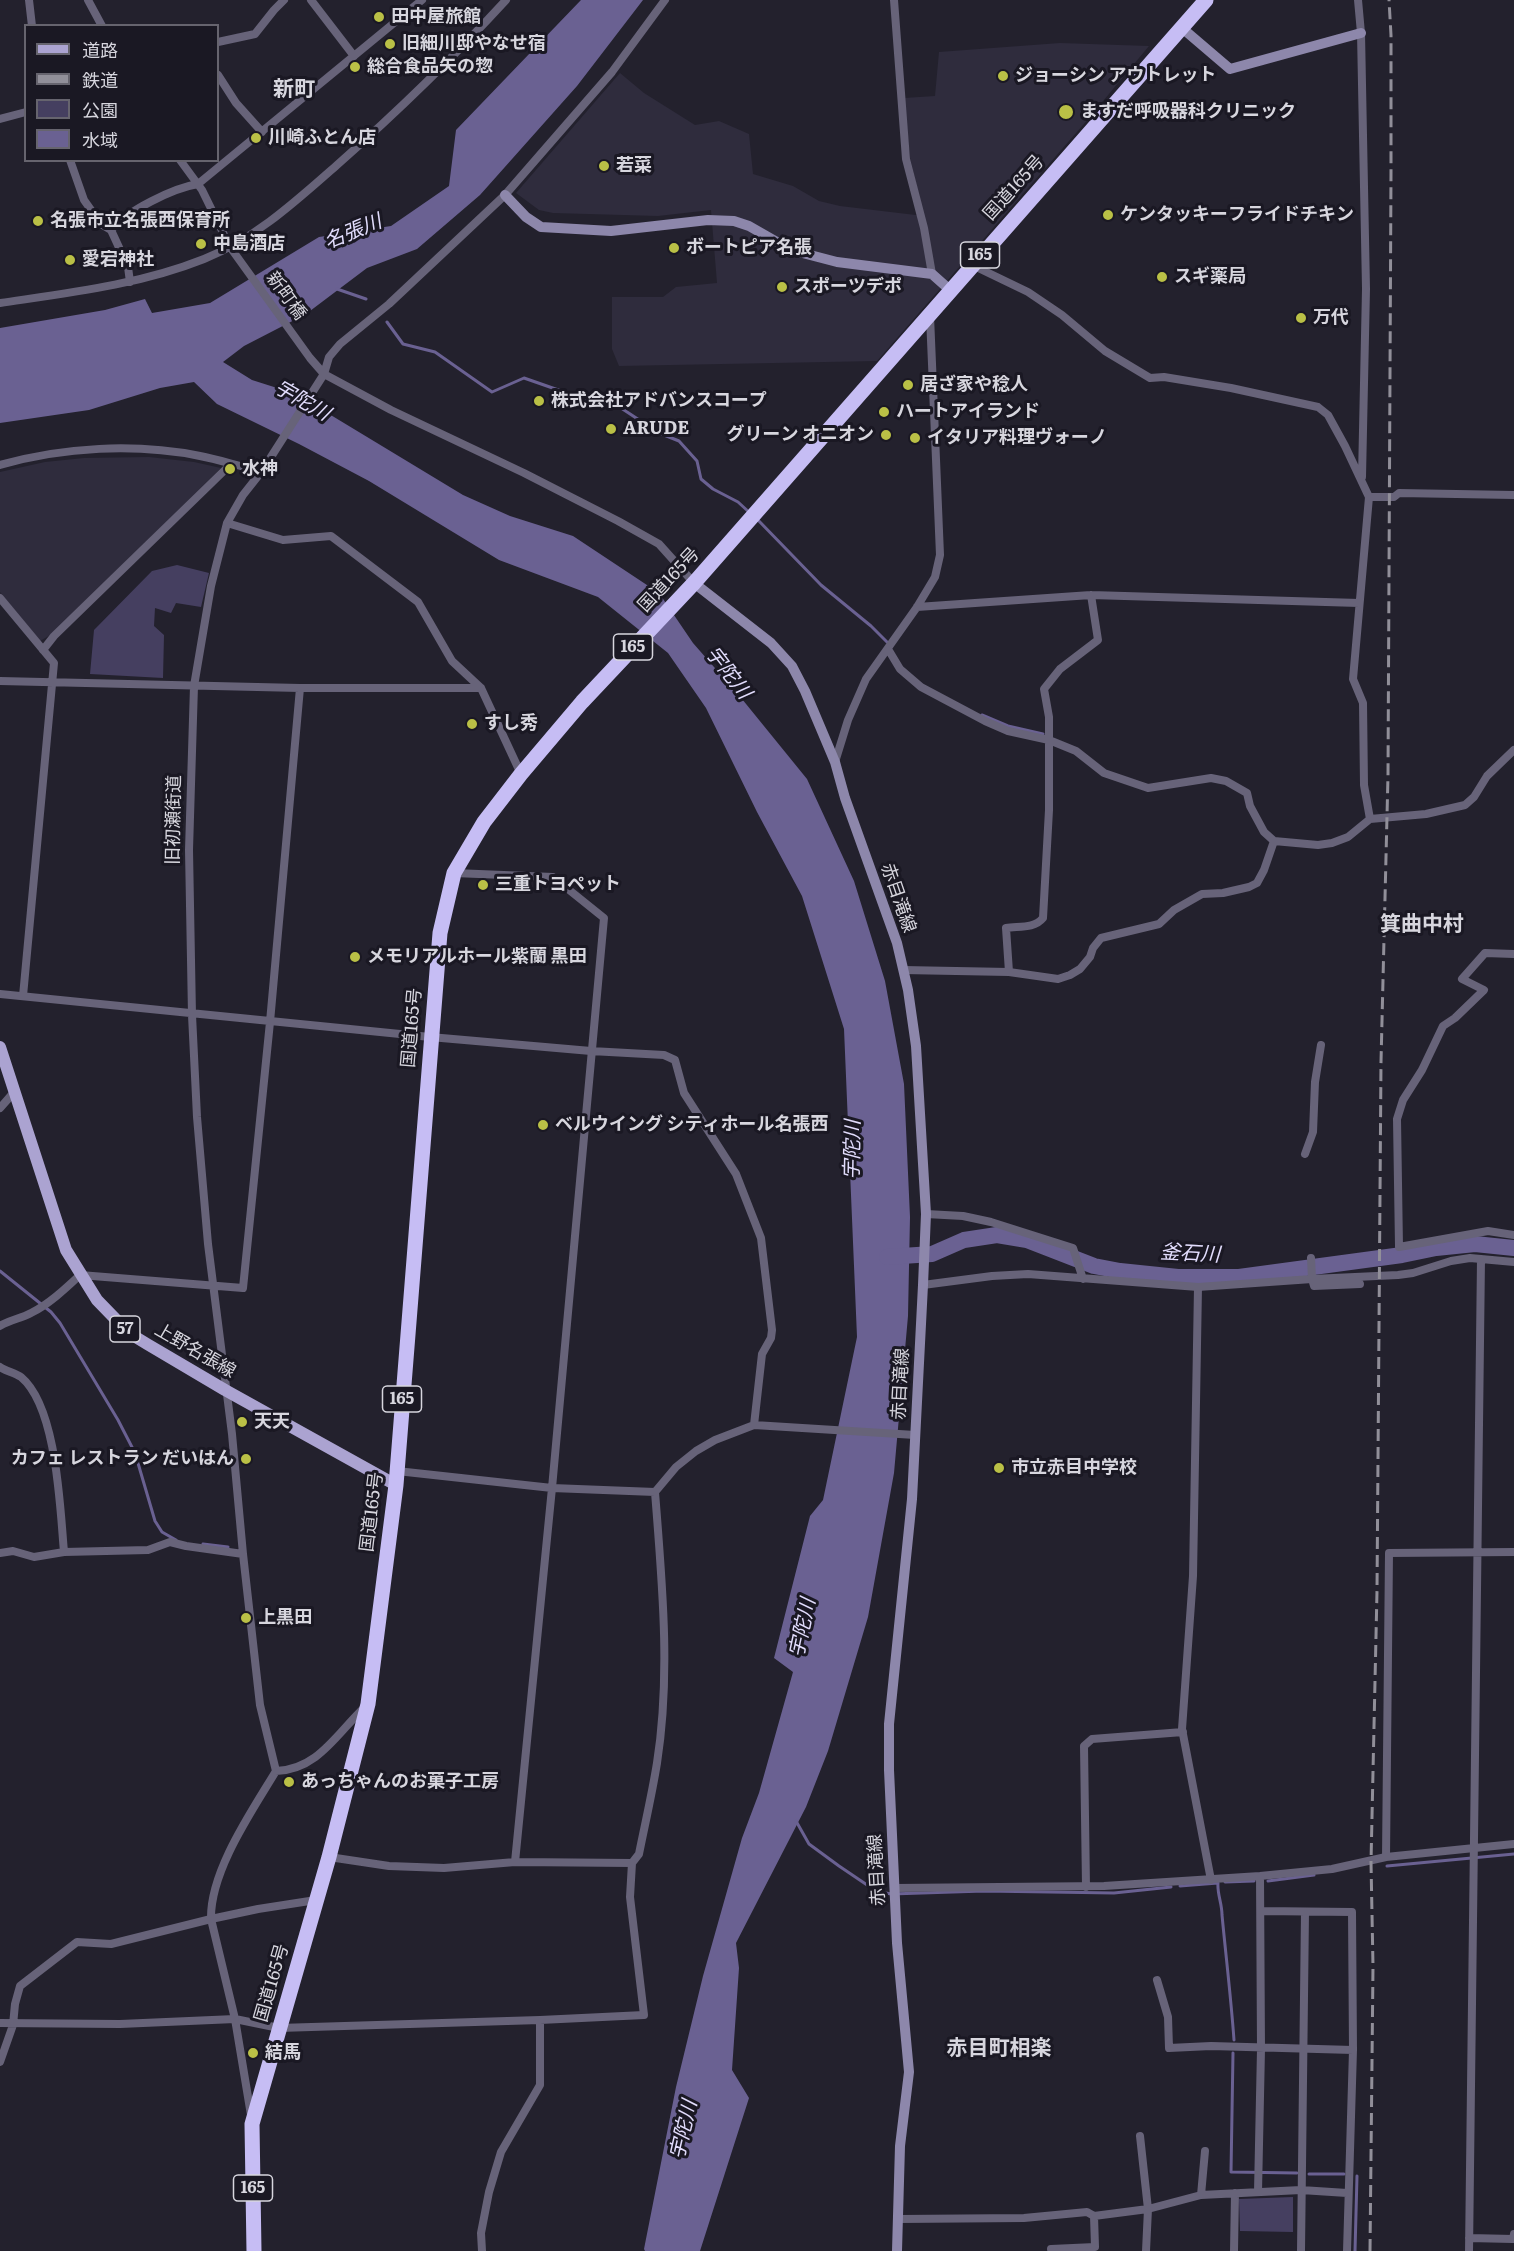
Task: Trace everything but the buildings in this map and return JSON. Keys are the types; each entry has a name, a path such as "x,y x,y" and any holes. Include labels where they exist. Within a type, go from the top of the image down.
{"highway":[{"name":"国道165号","path":"254,2251 252,2124 329,1857 368,1704 396,1478 440,933 454,873 484,822 582,702 690,588 1206,0"}],"main road":[{"path":"1182,28 1230,69 1361,33"},
{"path":"505,195 526,218 542,227 611,231 708,220 734,221 748,226 791,250 818,258 932,274 950,290"},
{"name":"赤目滝線","path":"690,588 750,626 771,643 792,666 805,691 835,762 845,798 897,943 908,990 916,1046 926,1214 912,1434 912,1499 889,1724 897,1943 909,2072 900,2146 897,2251"},
{"name":"上野名張線","path":"0,1047 66,1250 97,1300 129,1332 225,1390 396,1478"}],"street":[{"path":"29,0 32,24"},
{"path":"88,0 101,24"},
{"path":"219,42 255,34 284,0"},
{"path":"311,0 354,56"},
{"path":"111,230 120,220 148,204 183,188 198,184 422,0"},
{"path":"0,303 130,282 232,251 292,204 406,104 506,0"},
{"name":"旧初瀬街道","path":"276,1771 260,1705 232,1434 213,1286 197,1117 192,1015 189,850 194,686 204,626 227,523 243,495 264,469 322,378 329,357 505,195 612,72 665,0"},
{"path":"894,0 906,159 924,228 932,274"},
{"path":"1358,0 1361,33 1366,289 1362,480"},
{"path":"219,77 236,103 261,132"},
{"path":"0,119 24,113"},
{"path":"71,162 84,200 101,225 111,230 128,267 130,282"},
{"name":"新町橋","path":"182,162 198,184 232,251 322,378"},
{"path":"972,265 1028,292 1062,315 1106,351 1150,378 1164,377 1220,386 1318,407 1328,415 1369,497 1353,679 1364,704 1364,785 1370,819"},
{"path":"835,762 866,679 917,608 935,577 940,555 930,315"},
{"path":"322,378 618,521 659,544 690,588"},
{"path":"0,465 63,452 122,449 159,450 201,456 230,465 264,469"},
{"path":"43,650 54,636 230,465"},
{"path":"1369,497 1395,497 1399,493 1514,495"},
{"path":"227,523 283,540 331,536 418,602 452,661 481,688 521,774"},
{"path":"917,608 1091,594 1359,603"},
{"path":"1009,972 1006,927 1030,926 1038,924 1043,918 1049,810 1049,717 1044,689 1060,669 1098,640 1091,594"},
{"path":"0,598 54,663 23,996"},
{"path":"888,649 900,669 921,687 1000,728 1049,740 1076,751 1104,773 1148,788 1211,778 1226,781 1247,793 1250,806 1264,832 1274,841 1318,845 1332,843 1348,837 1370,819 1426,814 1465,805 1474,797 1487,776 1514,750"},
{"path":"0,681 194,686 481,688"},
{"path":"0,1326 11,1319 28,1315 43,1306 80,1275 243,1288 300,687"},
{"path":"903,970 1009,972 1058,978 1070,975 1080,969 1101,938 1159,924 1174,910 1202,894 1223,893 1257,883 1274,841"},
{"path":"454,873 553,877 604,918 515,1862"},
{"path":"1514,954 1485,953 1462,979 1484,990 1455,1018 1443,1026 1422,1070 1403,1100 1398,1119 1399,1247 1488,1231 1514,1235"},
{"path":"0,994 430,1037 664,1055 675,1060 684,1093 736,1173 761,1238 772,1330 771,1338 762,1354 754,1425"},
{"path":"1305,1155 1313,1132 1315,1082 1321,1045"},
{"path":"0,1108 15,1091"},
{"path":"926,1214 963,1216 991,1222 1073,1248 1083,1279"},
{"path":"1311,1259 1314,1286 1360,1284"},
{"path":"1469,2251 1481,1259"},
{"path":"923,1286 992,1276 1028,1274 1198,1287 1312,1277 1398,1275 1413,1273 1451,1261 1481,1259 1514,1262"},
{"path":"1198,1287 1193,1576 1183,1732 1211,1880"},
{"path":"0,1367 20,1377 31,1389 42,1414 52,1444 64,1552"},
{"path":"0,2023 13,2025 120,2024 236,2019 279,2028 644,2015 630,1897 632,1863 639,1854 657,1763 662,1710 664,1642 655,1492 676,1467 696,1451 715,1440 754,1425 912,1434"},
{"path":"396,1478 655,1492"},
{"path":"0,1553 13,1551 34,1557 64,1552 148,1550 170,1542 243,1554"},
{"path":"1386,1857 1389,1553 1514,1552"},
{"path":"252,2124 236,2019 211,1919 211,1902 232,1848 276,1771 293,1770 323,1754 343,1728 368,1704"},
{"path":"1086,1887 1084,1746 1087,1741 1183,1732"},
{"path":"896,1893 1086,1887 1211,1880 1332,1869 1386,1857 1473,1853 1514,1844"},
{"path":"329,1857 389,1866 444,1868 515,1862 632,1863"},
{"path":"1258,2192 1261,2049 1260,1876"},
{"path":"0,2062 13,2025 20,1986 77,1942 111,1944 258,1908 316,1900"},
{"path":"1261,1911 1352,1912 1353,2050 1347,2251"},
{"path":"1301,2251 1305,1912"},
{"path":"1157,1980 1168,2017 1169,2048 1211,2046 1353,2050"},
{"path":"482,2251 481,2233 489,2192 501,2152 540,2085 540,2020"},
{"path":"1140,2136 1148,2208 1146,2251"},
{"path":"1201,2194 1205,2151"},
{"path":"899,2219 1024,2218 1087,2212 1094,2216 1148,2208 1201,2194 1301,2190 1347,2193"},
{"path":"1234,2251 1235,2193"},
{"path":"1051,2249 1095,2247 1094,2216"},
{"path":"1469,2238 1513,2239 1514,2234"}],"shaded area":[{"path":"1060,43 1149,46 877,361 619,366 612,349 612,297 663,297 676,287 717,283 711,210 658,216 553,213 539,210 516,193 620,73 644,93 695,125 719,121 749,134 753,174 793,186 819,201 840,206 924,216 910,158 904,98 935,96 939,52"},
{"path":"149,457 194,462 221,468 52,634 40,641 0,592 0,472 45,462 84,458"}],"green space":[{"path":"177,565 209,573 201,607 176,603 171,613 155,608 154,626 164,635 163,678 90,674 94,630 152,571"},
{"path":"1293,2197 1293,2232 1240,2231 1239,2199"}],"water":[{"path":"581,0 643,0 577,86 480,195 417,249 367,268 306,314 244,346 223,362 252,380 296,394 463,495 510,516 573,536 659,593 693,643 807,779 854,881 885,981 904,1084 910,1217 908,1316 894,1473 868,1617 828,1751 806,1807 736,1943 739,1968 732,2070 749,2098 700,2251 645,2251 644,2249 676,2087 703,1976 793,1672 774,1658 810,1516 823,1500 857,1337 844,1029 802,896 757,812 706,708 668,653 598,597 499,560 369,481 217,404 194,382 160,388 89,410 0,423 0,328 105,310 145,299 152,313 210,303 319,237 391,226 449,186 456,130"}],"waterway":[{"path":"337,289 366,299"},
{"path":"387,322 403,344 435,352 492,392 524,378 607,407 621,408 659,433 679,441 697,461 701,479 713,489 738,502 750,513"},
{"path":"757,519 821,585 887,642"},
{"path":"982,715 1008,726 1043,734"},
{"name":"釜石川","path":"887,1257 932,1254 964,1240 997,1235 1027,1240 1094,1266 1120,1271 1178,1277 1239,1277 1402,1255 1436,1248 1475,1244 1514,1248"},
{"path":"0,1271 51,1312 60,1323 135,1453 155,1521 162,1532 176,1540"},
{"path":"203,1544 228,1547"},
{"path":"796,1821 809,1844 876,1891 891,1894 984,1891 1114,1893 1171,1887"},
{"path":"1387,1866 1514,1854"},
{"path":"1268,1881 1314,1875"},
{"path":"1225,1882 1254,1881"},
{"path":"1180,1886 1218,1883 1234,2040"},
{"path":"1233,2053 1231,2172 1297,2173"},
{"path":"1309,2174 1344,2174"},
{"path":"1355,2251 1357,2176"}],"railway":[{"path":"1370,2251 1373,1966 1371,1862 1377,1591 1381,1062 1388,775 1391,173 1389,0"}],"place":[{"name":"田中屋旅館","path":"379,17"},
{"name":"旧細川邸やなせ宿","path":"390,44"},
{"name":"総合食品矢の惣","path":"355,67"},
{"name":"ジョーシン アウトレット","path":"1003,76"},
{"name":"ますだ呼吸器科クリニック","path":"1066,112"},
{"name":"川崎ふとん店","path":"256,138"},
{"name":"若菜","path":"604,166"},
{"name":"ケンタッキーフライドチキン","path":"1108,215"},
{"name":"名張市立名張西保育所","path":"38,221"},
{"name":"中島酒店","path":"201,244"},
{"name":"ボートピア名張","path":"674,248"},
{"name":"愛宕神社","path":"70,260"},
{"name":"スギ薬局","path":"1162,277"},
{"name":"スポーツデポ","path":"782,287"},
{"name":"万代","path":"1301,318"},
{"name":"居ざ家や稔人","path":"908,385"},
{"name":"株式会社アドバンスコープ","path":"539,401"},
{"name":"ハートアイランド","path":"884,412"},
{"name":"ARUDE","path":"611,429"},
{"name":"グリーン オニオン","path":"886,435"},
{"name":"イタリア料理ヴォーノ","path":"915,438"},
{"name":"水神","path":"230,469"},
{"name":"すし秀","path":"472,724"},
{"name":"三重トヨペット","path":"483,885"},
{"name":"メモリアルホール紫蘭 黒田","path":"355,957"},
{"name":"ベルウイング シティホール名張西","path":"543,1125"},
{"name":"天天","path":"242,1422"},
{"name":"カフェ レストラン だいはん","path":"246,1459"},
{"name":"市立赤目中学校","path":"999,1468"},
{"name":"上黒田","path":"246,1618"},
{"name":"あっちゃんのお菓子工房","path":"289,1782"},
{"name":"結馬","path":"253,2053"}],"district":[{"name":"新町","path":"294,90"},
{"name":"箕曲中村","path":"1422,925"},
{"name":"赤目町相楽","path":"999,2049"}],"water label":[{"name":"名張川","path":"353,232"},
{"name":"宇陀川","path":"302,401"},
{"name":"宇陀川","path":"728,673"},
{"name":"宇陀川","path":"853,1150"},
{"name":"宇陀川","path":"803,1628"},
{"name":"宇陀川","path":"684,2130"}]}
